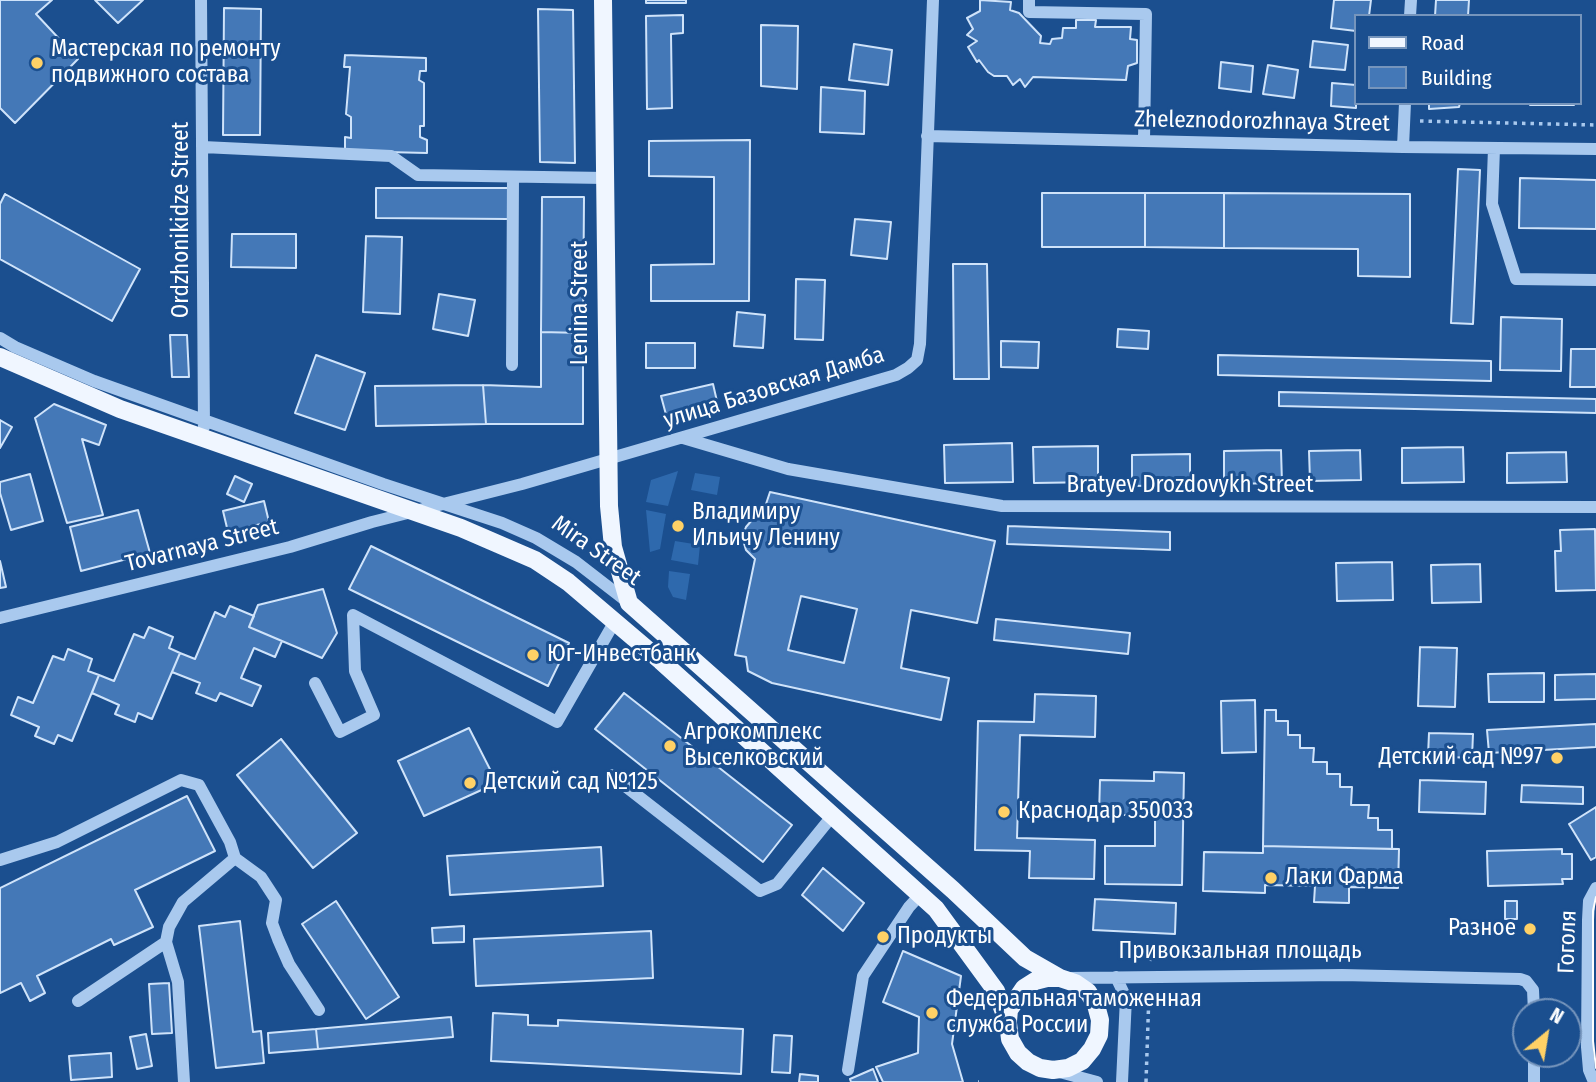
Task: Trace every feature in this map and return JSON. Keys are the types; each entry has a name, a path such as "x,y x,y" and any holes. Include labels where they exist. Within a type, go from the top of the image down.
{"main road":[{"name":"Lenina Street","path":"603,0 607,459 613,547 629,603"},
{"name":"Mira Street","path":"0,357 120,410 203,430 474,533 536,560 568,582 615,621 921,894 936,909 996,991 1007,1023"},
{"name":"Mira Street","path":"629,603 953,890 1025,958 1060,978"},
{"path":"1047,978 1060,978 1075,982 1088,992 1096,1005 1099,1028 1092,1049 1082,1061 1068,1068 1053,1070 1040,1068 1018,1053 1010,1039 1007,1023 1009,1010 1024,988 1047,978"}],"street":[{"name":"Ordzhonikidze Street","path":"201,0 203,430"},
{"name":"улица Базовская Дамба","path":"414,512 896,375 917,360 920,344 933,0"},
{"path":"1029,0 1029,12 1146,14 1144,140"},
{"path":"1403,147 1405,105"},
{"name":"Zheleznodorozhnaya Street","path":"927,136 1596,149"},
{"path":"203,146 391,156 418,175 605,178"},
{"path":"1494,148 1492,204 1516,279 1596,280"},
{"path":"512,365 513,177"},
{"name":"Mira Street","path":"0,338 203,430 448,504 502,523 536,538 576,562 629,603"},
{"name":"Bratyev Drozdovykh Street","path":"682,438 788,469 1002,506 1596,508"},
{"name":"Tovarnaya Street","path":"0,618 290,547 414,512"},
{"path":"315,683 341,732 374,715 355,671 353,615 558,722 615,621"},
{"path":"611,775 760,891 777,884 833,815"},
{"path":"0,860 57,842 181,780 198,785 230,842 235,858 261,877 276,900 272,923 278,939 289,964 319,1010"},
{"path":"184,1082 178,982 166,942 169,927 183,902 235,858"},
{"name":"Гоголя","path":"1594,1082 1587,1047 1588,920 1589,901 1596,888"},
{"path":"848,1070 863,976 909,906 921,894"},
{"path":"78,1000 166,942"},
{"name":"Привокзальная площадь","path":"1060,978 1342,975 1520,979 1526,981 1533,990 1533,998"},
{"path":"1116,977 1126,998 1122,1082"},
{"path":"1053,1070 1097,1082"}],"path":[{"path":"1419,112 1418,121 1596,125"},
{"path":"1146,1082 1151,949"}],"shaded area":[{"path":"678,471 668,506 646,502 651,480"},
{"path":"695,473 720,477 717,495 691,490"},
{"path":"646,510 666,514 660,549 650,552"},
{"path":"675,541 700,545 698,565 671,560"},
{"path":"669,571 690,574 686,600 673,597 668,587"}],"building":[{"name":"Мастерская по ремонту подвижного состава","path":"0,0 52,0 36,14 78,59 15,123 0,108"},
{"name":"Мастерская по ремонту подвижного состава","path":"95,0 143,0 118,23"},
{"path":"646,0 686,0 686,3 646,3"},
{"path":"980,0 1011,2 1010,10 1019,13 1041,36 1040,43 1050,44 1052,39 1062,38 1063,28 1076,28 1076,20 1096,20 1095,27 1131,27 1130,39 1137,40 1137,63 1128,66 1126,80 1033,77 1025,87 1020,79 1013,85 1007,76 994,76 988,72 979,60 977,62 968,47 977,41 967,35 973,29 967,18 980,11"},
{"path":"1334,0 1371,0 1369,14 1354,14 1354,31 1331,28"},
{"path":"1436,0 1469,0 1468,14 1435,14"},
{"path":"224,8 261,9 260,135 223,135"},
{"path":"538,9 573,10 575,163 540,162"},
{"path":"683,15 683,33 671,34 672,108 647,109 646,16"},
{"path":"761,25 798,26 797,89 761,86"},
{"path":"1313,41 1348,45 1345,70 1310,67"},
{"path":"854,44 892,50 888,85 849,80"},
{"path":"345,55 426,58 426,71 420,71 419,80 424,83 424,126 420,126 420,137 427,140 427,153 345,151 345,137 351,138 351,117 346,114 350,67 344,67"},
{"path":"1221,62 1253,66 1251,92 1219,88"},
{"path":"1268,65 1298,70 1294,98 1263,94"},
{"path":"1332,83 1354,85 1356,108 1331,106"},
{"path":"821,87 865,91 864,134 820,132"},
{"path":"1429,105 1460,105 1459,107 1429,109"},
{"path":"750,140 749,301 651,301 651,265 714,264 714,177 649,176 649,141"},
{"path":"1458,169 1480,170 1473,324 1451,323"},
{"path":"1520,178 1596,180 1596,229 1519,228"},
{"path":"376,188 508,188 508,219 376,218"},
{"path":"1042,193 1145,193 1145,247 1042,247"},
{"path":"1145,193 1224,193 1224,248 1145,247"},
{"path":"1224,193 1410,194 1410,277 1358,276 1358,249 1224,248"},
{"path":"5,194 140,269 112,321 0,259 0,204"},
{"path":"542,197 584,197 583,333 541,332"},
{"path":"855,219 891,222 887,259 851,255"},
{"path":"232,234 296,234 296,268 231,267"},
{"path":"366,236 402,237 400,314 363,312"},
{"path":"953,264 987,264 989,379 954,379"},
{"path":"796,279 825,280 823,340 795,339"},
{"path":"439,294 475,300 468,336 433,329"},
{"path":"737,312 765,315 763,348 734,346"},
{"path":"1501,317 1562,319 1561,371 1500,370"},
{"path":"1118,329 1149,331 1148,349 1117,347"},
{"path":"541,332 583,333 583,424 486,424 483,385 541,387"},
{"path":"170,335 187,335 189,377 172,377"},
{"path":"1001,341 1039,342 1038,368 1001,367"},
{"path":"646,343 695,343 695,368 646,368"},
{"path":"1571,349 1596,349 1596,387 1570,387"},
{"path":"316,355 365,373 345,430 295,413"},
{"path":"1218,355 1491,361 1491,381 1218,375"},
{"path":"713,384 719,410 668,422 661,396"},
{"path":"483,385 486,424 376,426 375,386"},
{"path":"1279,392 1596,399 1596,413 1279,406"},
{"path":"54,404 106,425 99,445 82,439 103,515 67,523 35,418"},
{"path":"0,420 12,427 0,448"},
{"path":"1012,443 1013,482 945,483 944,445"},
{"path":"1098,446 1098,482 1034,483 1033,447"},
{"path":"1463,447 1464,482 1402,483 1402,448"},
{"path":"1281,450 1282,483 1224,484 1224,451"},
{"path":"1360,450 1361,480 1310,481 1309,451"},
{"path":"1566,452 1567,482 1507,483 1507,453"},
{"path":"1190,454 1190,485 1132,486 1132,455"},
{"path":"30,474 43,521 11,530 0,493 0,482"},
{"path":"235,476 252,484 244,502 227,494"},
{"path":"770,492 995,541 977,623 911,610 901,668 949,678 941,720 772,683 748,671 746,657 735,655 755,559 746,550 742,537 752,520 755,508 764,510","holes":["801,596 857,609 844,663 788,650"]},
{"path":"264,501 269,522 228,532 223,511"},
{"path":"138,510 150,553 81,571 70,527"},
{"path":"1008,526 1170,532 1170,550 1007,544"},
{"path":"1595,529 1596,590 1556,591 1555,551 1561,551 1560,530"},
{"path":"371,546 569,643 548,686 349,589"},
{"path":"0,561 6,587 0,588"},
{"path":"1392,562 1393,600 1337,601 1336,563"},
{"path":"1480,564 1481,602 1432,603 1431,565"},
{"path":"323,589 337,633 322,658 249,627 258,605"},
{"path":"230,606 254,616 249,627 282,641 275,657 254,648 241,678 261,686 252,706 220,693 216,701 196,693 200,683 172,672 180,653 195,659 215,612 225,617"},
{"path":"996,619 1130,633 1128,654 994,640"},
{"path":"149,627 173,637 169,648 180,653 152,719 138,713 135,722 115,714 119,705 92,693 99,675 114,681 134,634 144,638"},
{"path":"1420,647 1457,648 1455,707 1418,706"},
{"path":"68,649 92,659 88,671 99,675 72,741 58,735 54,744 35,736 39,727 11,715 18,697 33,703 53,656 64,660"},
{"path":"1544,673 1544,702 1489,702 1488,674"},
{"path":"1596,674 1596,699 1555,700 1555,675"},
{"path":"624,693 792,825 763,862 595,729"},
{"path":"1035,694 1096,696 1095,737 1020,735 1017,838 1095,840 1094,879 1029,878 1030,851 975,850 978,721 1034,722"},
{"path":"1255,700 1256,752 1222,753 1221,701"},
{"path":"1265,710 1276,710 1276,721 1288,721 1288,735 1300,735 1300,748 1314,748 1313,762 1327,762 1327,774 1340,774 1340,787 1352,787 1351,805 1369,805 1368,818 1378,818 1378,830 1392,830 1392,849 1263,846"},
{"path":"1596,724 1596,747 1489,753 1487,730"},
{"path":"469,728 497,783 424,816 398,761"},
{"path":"1429,733 1473,734 1472,758 1428,756"},
{"path":"281,739 357,833 313,868 237,775"},
{"path":"1154,772 1184,773 1182,885 1105,884 1105,846 1155,846 1155,815 1099,815 1100,780 1154,781"},
{"path":"1420,780 1486,782 1485,814 1419,812"},
{"path":"1522,785 1583,787 1583,804 1521,802"},
{"path":"187,796 215,851 135,890 153,927 114,945 111,939 37,976 45,993 30,1001 21,983 0,993 0,888"},
{"path":"1596,807 1596,857 1591,860 1569,824"},
{"path":"1263,846 1399,849 1398,888 1349,887 1349,903 1314,902 1315,886 1265,885 1265,893 1203,891 1204,852 1263,853"},
{"path":"601,847 603,886 450,895 447,856"},
{"path":"1562,849 1562,854 1572,854 1572,879 1562,879 1563,884 1488,886 1487,851"},
{"path":"823,868 864,903 843,931 802,895"},
{"path":"1095,899 1176,903 1175,934 1093,930"},
{"path":"336,901 399,997 366,1019 302,924"},
{"path":"1505,901 1517,901 1517,919 1505,919"},
{"path":"240,921 253,1032 261,1031 264,1063 216,1068 199,926"},
{"path":"464,926 464,942 433,943 432,928"},
{"path":"651,931 653,978 476,986 474,939"},
{"name":"Федеральная таможенная служба России","path":"903,951 961,976 952,1044 963,1082 883,1082 876,1067 918,1053 919,1017 883,1002"},
{"path":"169,983 172,1033 152,1034 149,984"},
{"path":"493,1013 528,1015 528,1025 558,1026 558,1020 743,1029 741,1074 491,1061"},
{"path":"451,1017 453,1037 318,1049 316,1029"},
{"path":"316,1029 318,1049 269,1053 268,1033"},
{"path":"146,1034 152,1066 137,1069 130,1037"},
{"path":"774,1035 792,1036 790,1073 772,1072"},
{"path":"111,1053 112,1077 71,1080 69,1056"},
{"path":"873,1069 878,1082 851,1082 850,1079"},
{"path":"800,1074 818,1076 818,1082 799,1082"}],"tram line":[{"path":"1596,897 1593,911 1593,1041 1596,1068"}],"place":[{"name":"Мастерская по ремонту подвижного состава","path":"37,63"},
{"name":"Владимиру Ильичу Ленину","path":"678,526"},
{"name":"Юг-Инвестбанк","path":"533,655"},
{"name":"Агрокомплекс Выселковский","path":"670,746"},
{"name":"Детский сад №97","path":"1557,758"},
{"name":"Детский сад №125","path":"470,783"},
{"name":"Краснодар 350033","path":"1004,812"},
{"name":"Лаки Фарма","path":"1271,878"},
{"name":"Разное","path":"1530,929"},
{"name":"Продукты","path":"883,937"},
{"name":"Федеральная таможенная служба России","path":"932,1013"}]}
